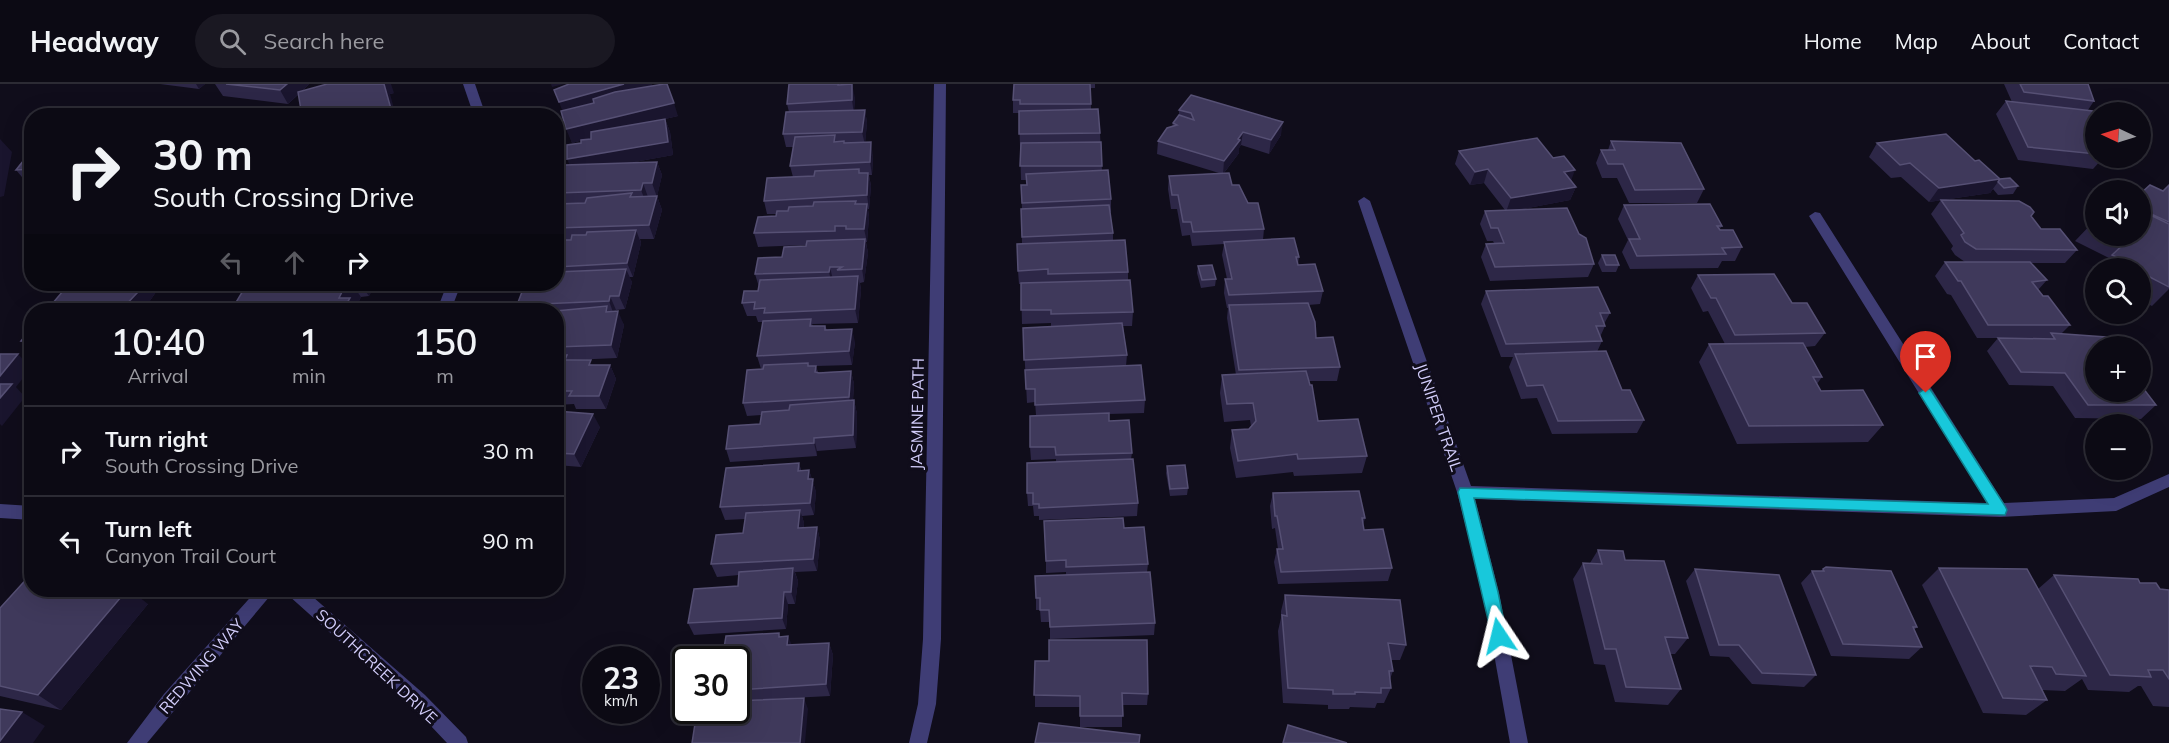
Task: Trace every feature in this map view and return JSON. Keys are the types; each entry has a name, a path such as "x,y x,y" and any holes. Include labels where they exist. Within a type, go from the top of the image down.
{"street":[{"path":"470,84 478,108"},
{"name":"JASMINE PATH","path":"918,743 927,704 932,639 940,84"},
{"name":"JUNIPER TRAIL","path":"1364,201 1465,492 1491,592 1519,743"},
{"path":"1815,216 2000,510"},
{"path":"1465,492 2000,510 2116,504 2169,480"},
{"path":"0,512 24,513"},
{"name":"REDWING WAY","path":"136,743 170,700 261,597"},
{"name":"SOUTHCREEK DRIVE","path":"302,597 419,701 459,743"}],"building":[{"path":"226,84 287,84 280,90"},
{"path":"327,84 384,84 391,108 301,108 298,92"},
{"path":"569,84 624,84 559,102 554,90"},
{"path":"667,84 674,103 566,129 564,110 594,103 593,99 615,92"},
{"path":"789,84 852,84 852,100 787,104"},
{"path":"1014,84 1090,84 1091,104 1020,104 1020,100 1013,100"},
{"path":"2020,84 2088,84 2094,101 2024,92"},
{"path":"1191,95 1283,122 1271,140 1243,132 1238,139 1240,140 1224,161 1158,141 1167,128 1177,125 1173,123 1179,115 1194,120 1191,113 1179,110"},
{"path":"2006,101 2085,110 2085,153 2028,147"},
{"path":"1098,109 1100,133 1019,134 1019,111"},
{"path":"865,110 862,132 783,134 786,112"},
{"path":"665,119 668,142 567,159 567,145 591,139 591,132"},
{"path":"1946,134 1975,161 1979,160 2000,179 1939,188 1910,163 1900,165 1877,143"},
{"path":"835,135 834,142 871,142 870,162 790,166 795,137"},
{"path":"1537,138 1553,158 1564,156 1575,170 1564,172 1576,187 1511,198 1488,169 1475,172 1459,151"},
{"path":"1611,141 1681,143 1704,189 1635,190 1623,164 1608,164 1601,150 1615,150"},
{"path":"1101,142 1102,166 1020,166 1021,143"},
{"path":"24,160 24,170 16,170"},
{"path":"657,162 652,183 643,183 641,190 564,193 565,165"},
{"path":"859,169 859,173 868,173 867,195 764,201 767,178 814,176 815,171"},
{"path":"1108,170 1111,199 1022,203 1021,185 1027,185 1026,174"},
{"path":"1229,173 1232,185 1239,185 1248,203 1258,203 1264,229 1193,232 1191,222 1183,222 1178,195 1172,195 1169,176"},
{"path":"2010,178 2018,186 2004,188 1998,182 2000,179"},
{"path":"2151,185 2163,191 2169,185 2169,222 2151,214"},
{"path":"632,193 630,197 657,196 649,225 564,228 564,204 585,203 587,198"},
{"path":"1941,200 2019,201 2034,212 2031,216 2041,229 2060,229 2077,250 1976,249 1965,242 1961,235 1964,233"},
{"path":"856,201 855,204 867,204 864,229 846,229 846,226 835,226 835,231 754,233 758,217 776,216 777,211 788,211 789,207 813,206 814,202"},
{"path":"1710,204 1722,226 1717,226 1720,230 1733,230 1742,247 1722,248 1726,254 1637,256 1629,239 1640,239 1624,205"},
{"path":"1109,205 1113,233 1022,237 1021,209"},
{"path":"1567,208 1579,234 1586,238 1594,264 1495,267 1486,244 1504,243 1498,228 1491,228 1485,211"},
{"path":"2151,215 2169,224 2169,287 2151,278 2151,258 2118,258 2112,255 2122,246 2151,246"},
{"path":"636,230 627,263 564,267 564,240 571,240 572,235 586,235 587,232"},
{"path":"1294,238 1299,257 1296,257 1298,265 1315,264 1323,291 1229,295 1225,279 1232,279 1224,242"},
{"path":"865,239 862,269 837,270 842,267 830,267 829,272 755,274 758,258 782,257 784,247 806,246 807,241"},
{"path":"1125,240 1128,272 1048,274 1048,269 1018,271 1017,244"},
{"path":"1602,255 1615,255 1619,265 1606,265"},
{"path":"1945,262 2030,262 2047,280 2032,282 2043,296 2048,296 2070,325 1988,325 1961,281 1958,281"},
{"path":"1212,265 1216,279 1202,280 1198,266"},
{"path":"626,269 619,296 610,296 609,301 518,303 522,291 564,291 564,272"},
{"path":"1774,274 1792,303 1807,303 1825,333 1735,335 1716,298 1711,298 1698,275"},
{"path":"858,276 855,309 764,313 765,308 754,309 755,302 742,303 744,291 758,291 760,280"},
{"path":"1130,280 1133,312 1051,314 1051,310 1021,310 1021,283"},
{"path":"1598,287 1610,313 1600,313 1605,326 1596,326 1602,341 1506,344 1486,291"},
{"path":"63,291 135,291 137,293 128,303 53,303"},
{"path":"243,291 342,291 339,298 350,298 347,303 236,303"},
{"path":"1308,303 1315,322 1316,338 1333,337 1340,367 1239,370 1229,305"},
{"path":"607,306 606,312 618,311 611,345 564,347 564,310"},
{"path":"811,319 810,326 825,326 825,330 852,329 849,351 757,356 763,321"},
{"path":"1122,323 1127,355 1024,360 1023,328"},
{"path":"2051,333 2092,336 2085,336 2085,401 2065,373 2021,372 1998,338 2055,339"},
{"path":"1803,343 1822,377 1813,377 1821,391 1863,390 1883,425 1749,426 1709,344"},
{"path":"1606,351 1622,390 1630,390 1644,420 1558,421 1543,385 1527,386 1515,354"},
{"path":"0,354 18,354 0,376"},
{"path":"564,355 567,355 565,360 591,360 589,365 610,365 599,396 569,396 572,391 564,391"},
{"path":"808,363 808,366 816,366 815,372 819,373 851,371 849,397 743,403 747,370 763,369 764,365"},
{"path":"1141,365 1145,400 1035,405 1035,389 1026,389 1025,370"},
{"path":"1306,371 1310,385 1312,385 1318,421 1358,419 1367,456 1298,459 1297,454 1238,461 1232,430 1249,429 1256,421 1253,403 1227,404 1222,375"},
{"path":"0,384 12,384 0,398"},
{"path":"2151,398 2156,405 2088,405 2086,402 2151,402"},
{"path":"854,400 853,435 814,438 814,443 726,449 729,426 760,424 762,412 789,410 790,405"},
{"path":"564,412 593,414 574,454 564,453"},
{"path":"1109,413 1109,421 1129,420 1132,453 1056,455 1055,447 1030,447 1030,416"},
{"path":"1133,459 1138,503 1039,508 1039,504 1033,504 1033,493 1027,493 1027,463"},
{"path":"799,463 798,471 809,470 808,479 813,479 810,503 720,507 726,468"},
{"path":"1185,465 1188,488 1170,489 1167,466"},
{"path":"1359,491 1365,518 1362,518 1364,530 1383,529 1392,568 1281,572 1277,549 1283,549 1277,516 1275,516 1273,493"},
{"path":"800,510 798,528 817,527 813,559 711,564 716,535 743,533 746,513"},
{"path":"1123,518 1124,528 1144,527 1148,564 1066,567 1066,560 1046,561 1044,521"},
{"path":"1598,550 1623,551 1625,560 1664,561 1688,638 1665,637 1681,689 1626,687 1616,649 1605,649 1583,563 1602,564"},
{"path":"1826,567 1891,571 1917,627 1913,627 1922,647 1843,644 1812,571 1824,571"},
{"path":"793,568 791,592 784,592 782,618 688,623 694,589 738,586 739,572"},
{"path":"1939,568 2027,569 2086,676 2056,674 2052,667 2030,666 2047,700 2003,698"},
{"path":"1695,569 1779,575 1816,675 1762,673 1739,645 1719,645"},
{"path":"1150,572 1155,623 1050,627 1049,610 1040,610 1040,598 1036,598 1035,576"},
{"path":"2054,575 2138,579 2140,583 2156,583 2160,589 2169,590 2169,679 2163,670 2148,670 2151,677 2110,675"},
{"path":"24,582 24,597 121,597 38,695 0,686 0,608"},
{"path":"1285,595 1400,600 1406,645 1388,643 1393,671 1389,671 1391,688 1381,688 1381,693 1333,694 1333,690 1288,688 1282,615 1287,616"},
{"path":"779,633 779,637 788,636 787,645 829,643 826,684 750,689 750,646 724,646 726,636"},
{"path":"1049,640 1147,640 1148,694 1122,693 1123,716 1080,716 1080,696 1034,695 1035,661 1049,661"},
{"path":"804,698 800,743 692,743 695,724 750,724 750,700"},
{"path":"0,709 22,712 0,741"},
{"path":"1039,723 1140,735 1139,743 1035,743"},
{"path":"1288,725 1347,743 1283,743"}],"route":[{"path":"1499,636 1491,592 1465,492 2000,510 1926,393"}]}
